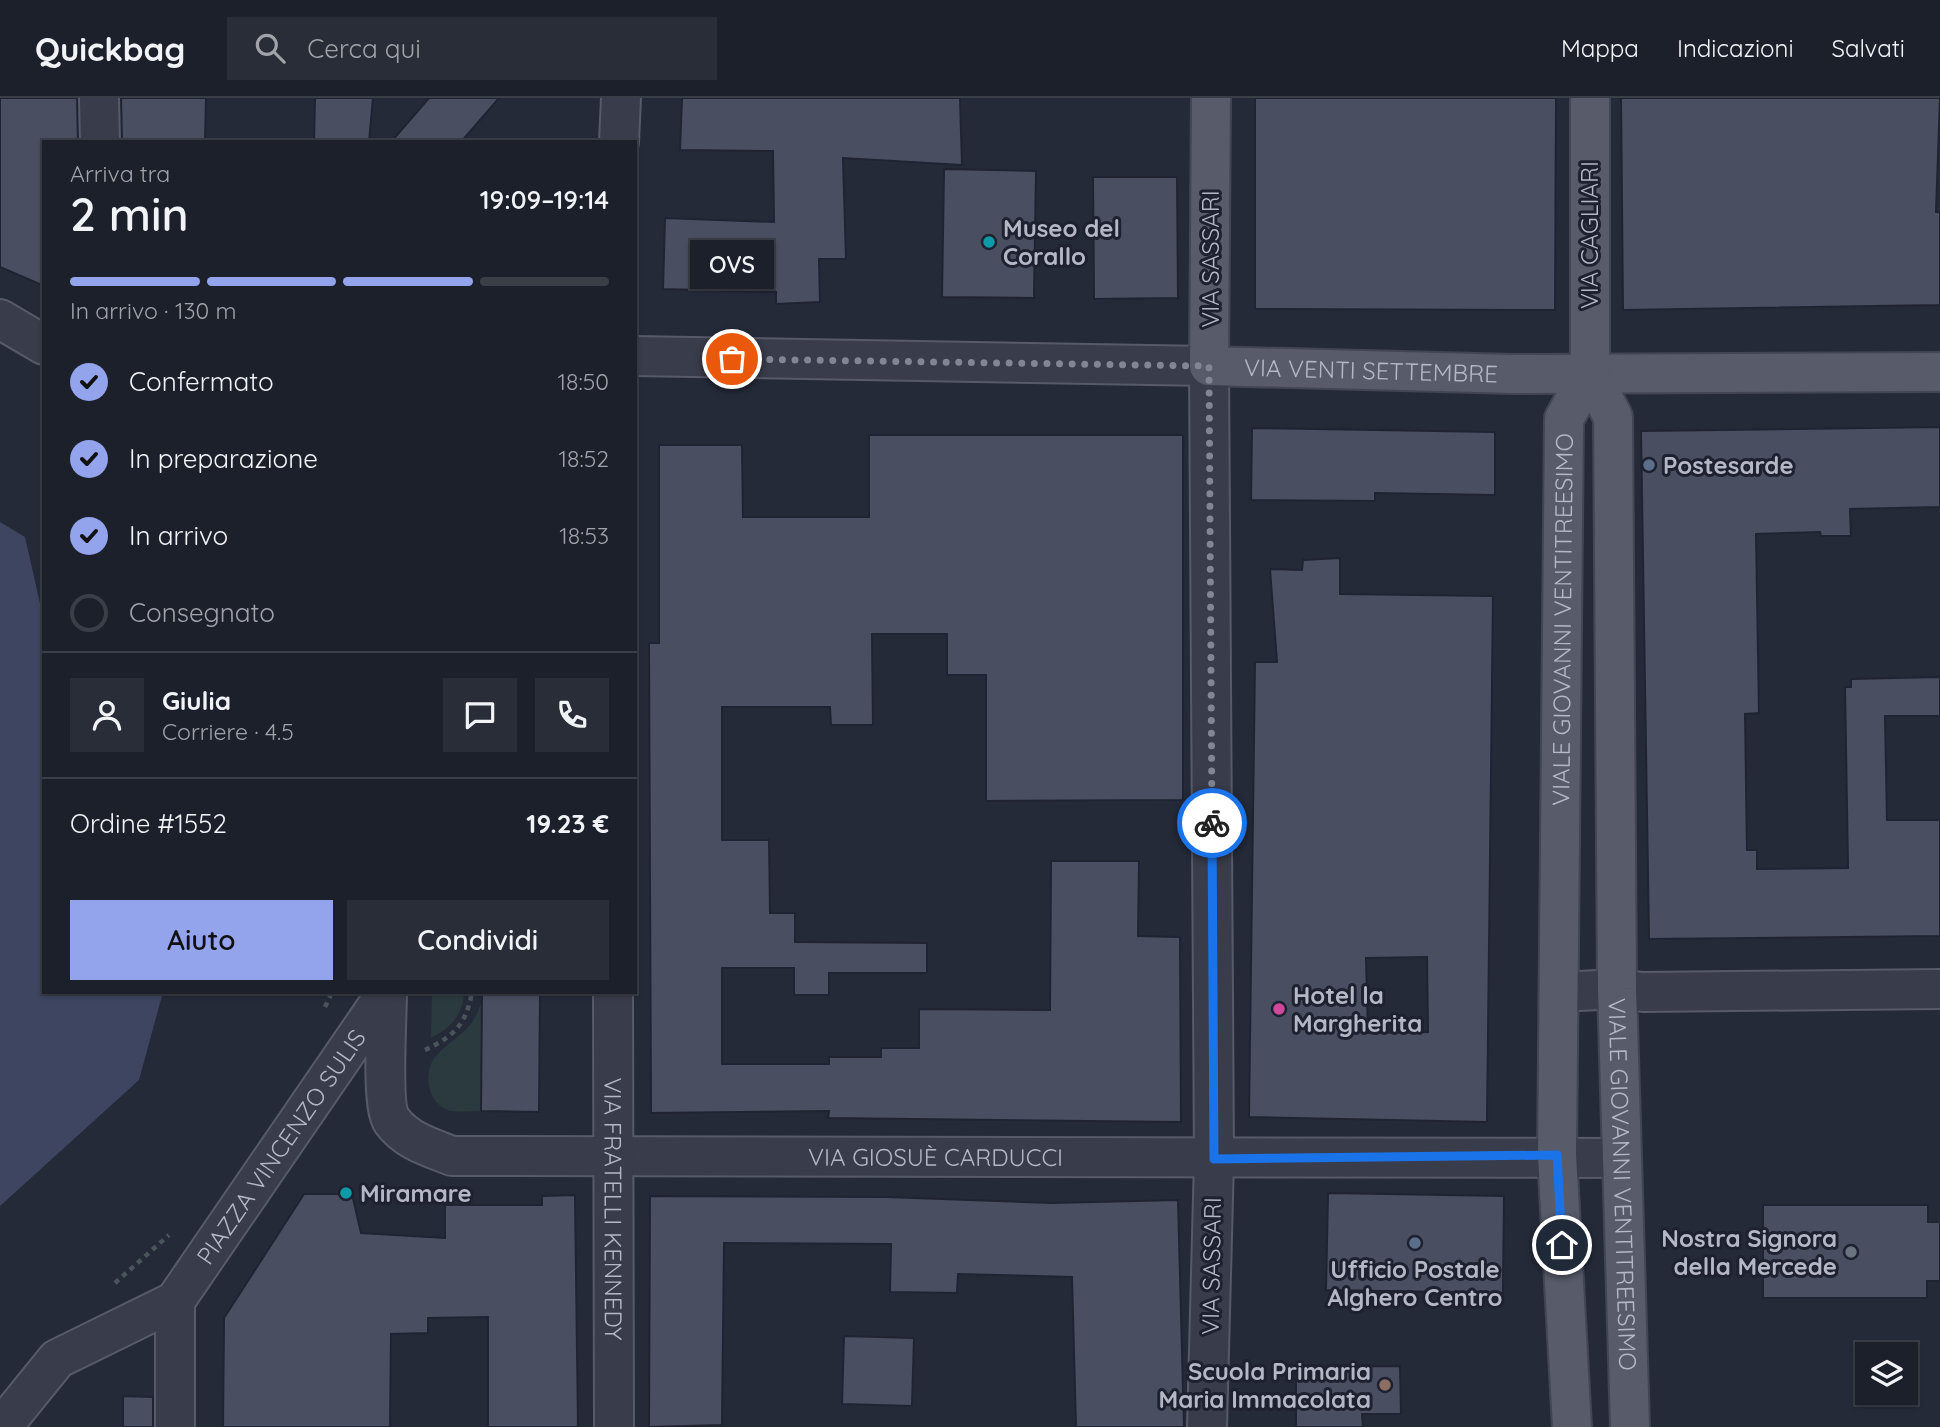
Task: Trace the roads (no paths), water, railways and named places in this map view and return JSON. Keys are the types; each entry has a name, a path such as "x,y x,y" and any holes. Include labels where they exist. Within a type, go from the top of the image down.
{"main road":[{"name":"VIA SASSARI","path":"1209,366 1211,98"},
{"name":"VIA CAGLIARI","path":"1590,98 1590,372"},
{"name":"VIA VENTI SETTEMBRE","path":"1209,366 1514,374 1940,372"},
{"name":"VIALE GIOVANNI VENTITREESIMO","path":"1590,372 1613,417 1617,989 1630,1427"},
{"name":"VIALE GIOVANNI VENTITREESIMO","path":"1572,1427 1557,1155 1564,419 1590,372"}],"street":[{"path":"99,98 100,140"},
{"path":"619,140 621,98"},
{"path":"0,319 42,344"},
{"name":"VIA VENTI SETTEMBRE","path":"637,356 1209,366"},
{"name":"VIA SASSARI","path":"1207,1427 1214,1159 1209,366"},
{"path":"1560,992 1617,989 1654,992 1940,989"},
{"name":"PIAZZA VINCENZO SULIS","path":"175,1301 386,994"},
{"name":"VIA GIOSUÈ CARDUCCI","path":"387,994 386,1093 390,1119 413,1141 452,1156 1214,1159 1557,1155 1622,1158"},
{"name":"VIA FRATELLI KENNEDY","path":"613,994 614,1427"},
{"path":"2,1427 57,1359 175,1301 175,1427"}],"water":[{"path":"0,522 25,537 42,612 42,994 162,994 139,1080 0,1206"}],"place":[{"name":"Museo del Corallo","path":"989,242"},
{"name":"OVS","path":"732,359"},
{"name":"Postesarde","path":"1649,465"},
{"name":"Hotel la Margherita","path":"1279,1009"},
{"name":"Miramare","path":"346,1193"},
{"name":"Ufficio Postale Alghero Centro","path":"1415,1243"},
{"name":"Nostra Signora della Mercede","path":"1851,1252"},
{"name":"Scuola Primaria Maria Immacolata","path":"1385,1385"}]}
